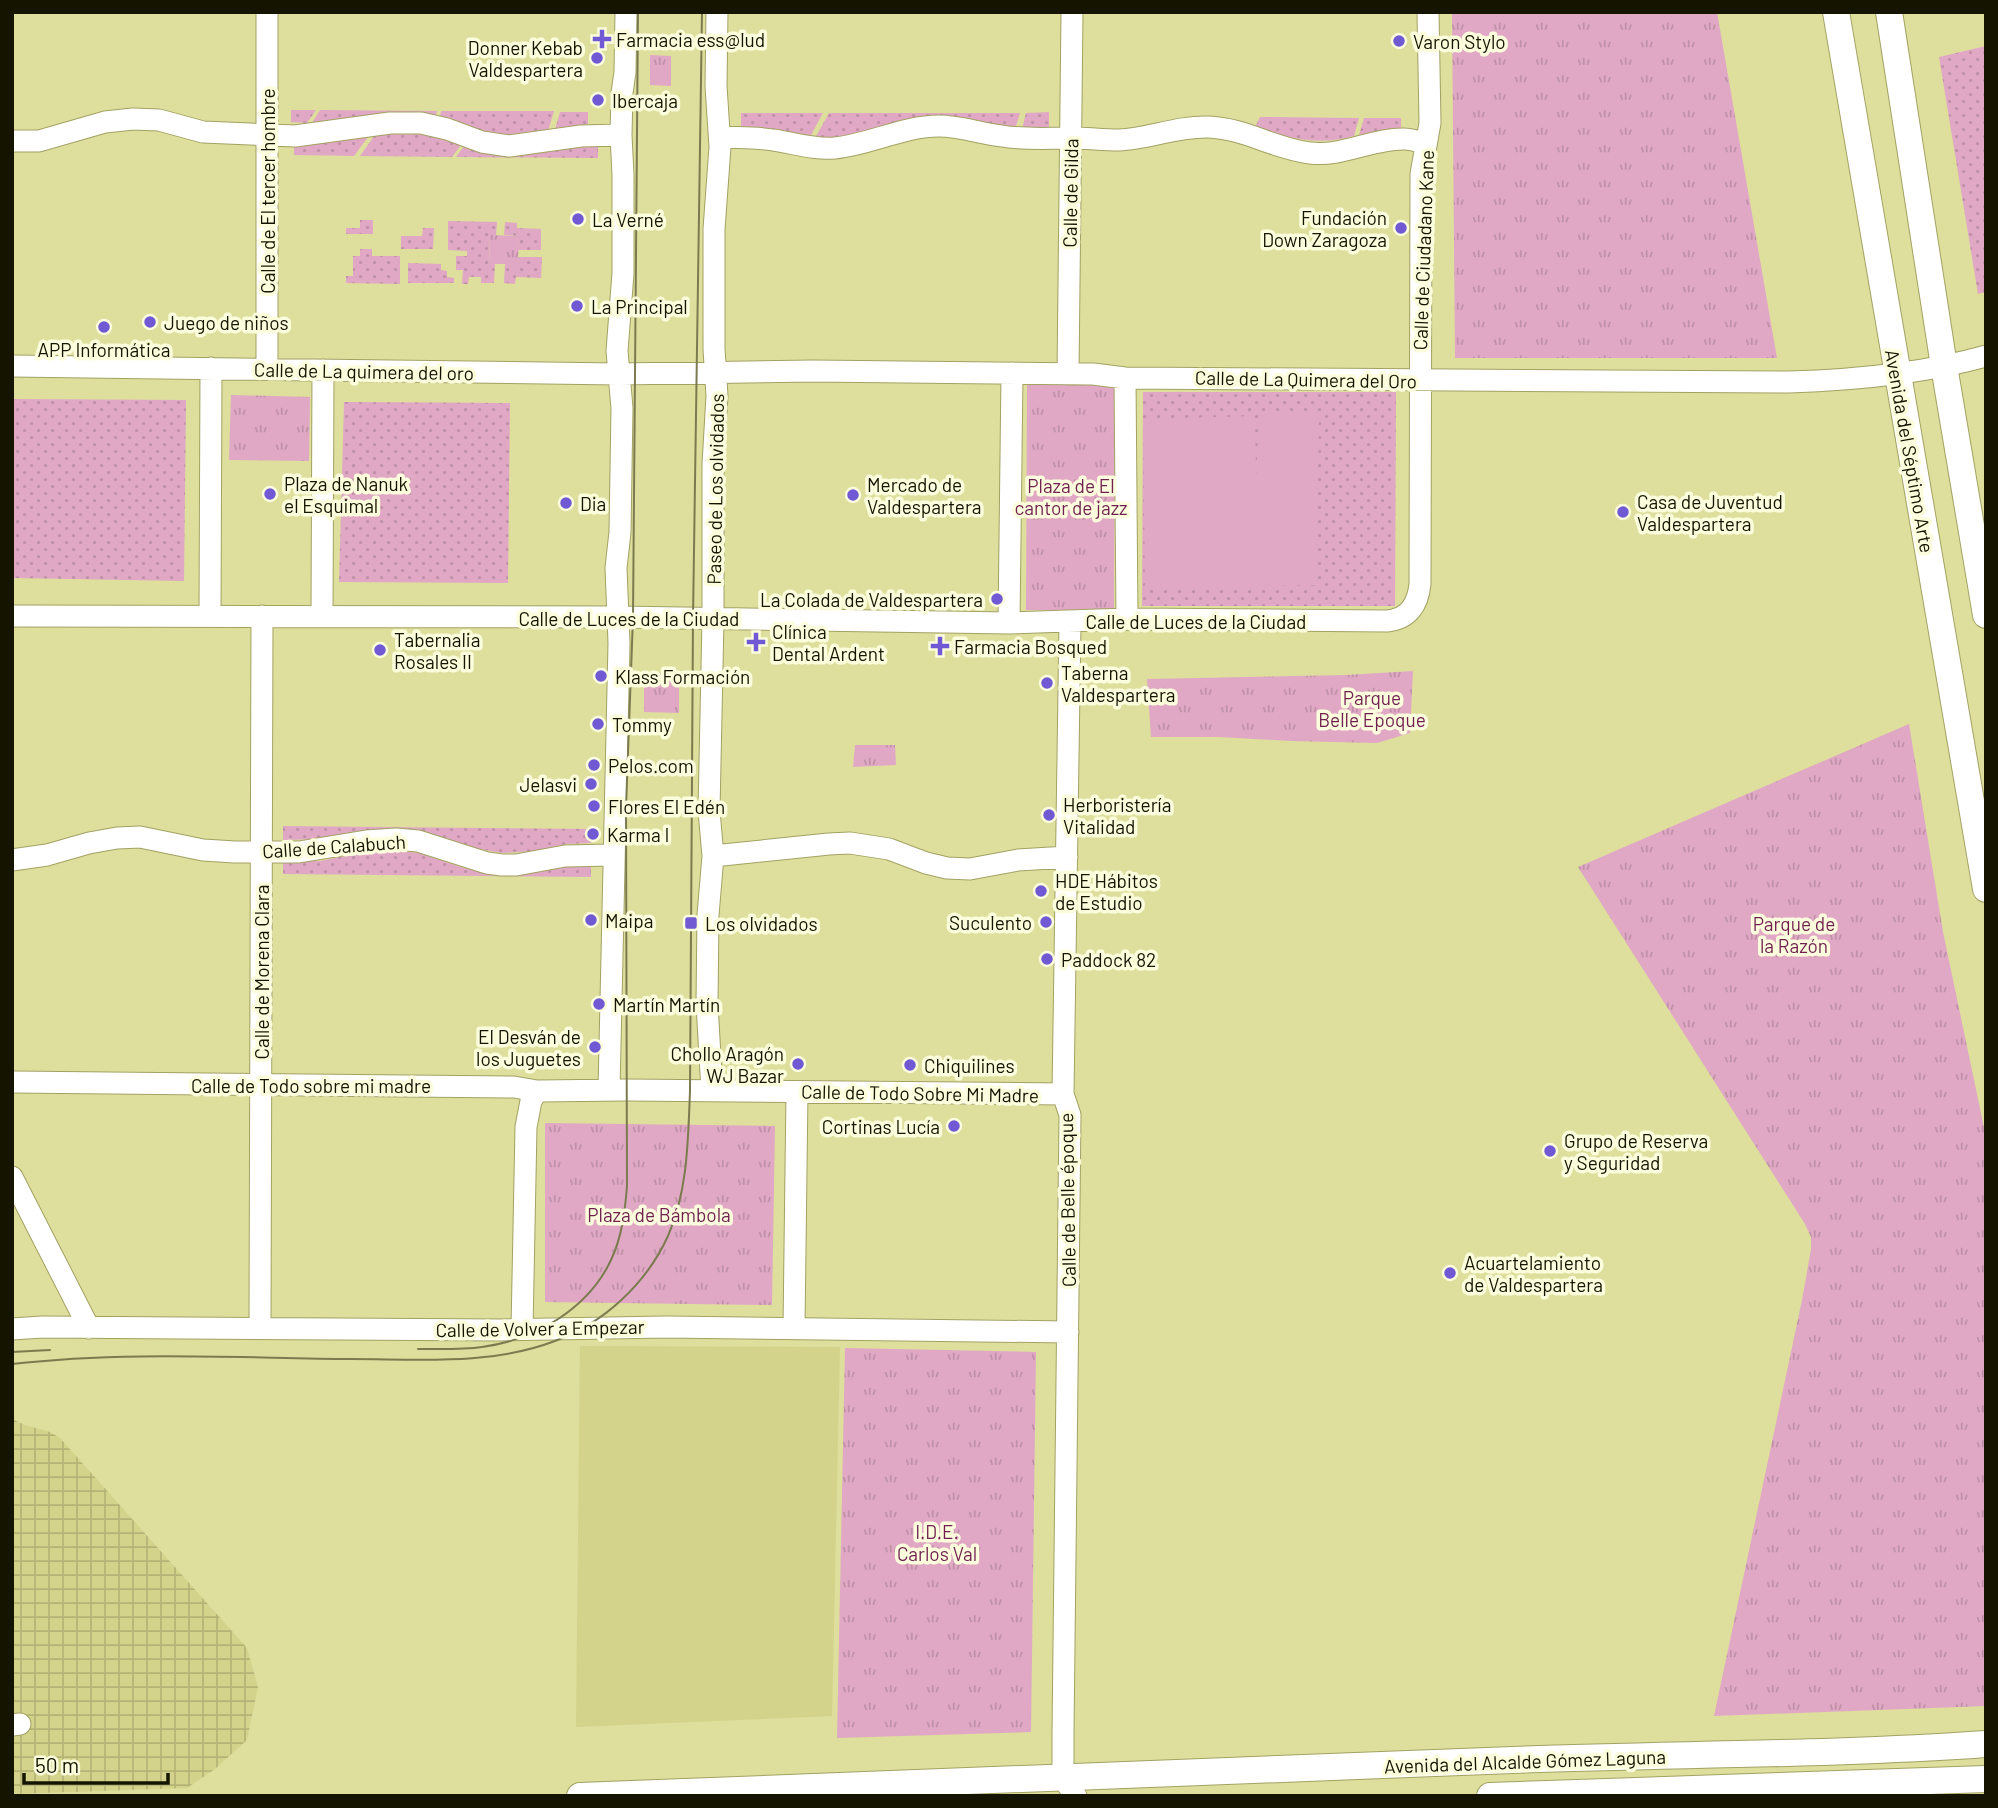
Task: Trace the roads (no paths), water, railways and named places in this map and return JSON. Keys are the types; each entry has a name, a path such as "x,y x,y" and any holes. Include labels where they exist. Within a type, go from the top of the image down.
{"main road":[{"name":"Avenida del Séptimo Arte","path":"1836,12 1986,889"},
{"path":"1889,12 1986,615"},
{"name":"Avenida del Alcalde Gómez Laguna","path":"580,1796 1070,1788 1516,1760 1909,1749 1986,1744"},
{"name":"Avenida del Alcalde Gómez Laguna","path":"1490,1796 1981,1781"}],"street":[{"name":"Calle de El tercer hombre","path":"267,12 267,369"},
{"path":"609,1090 619,643 616,568 620,532 622,408 617,351 624,274 624,175 621,135 626,12"},
{"name":"Paseo de Los olvidados","path":"712,1091 707,1004 708,915 713,856 709,820 713,464 717,396 714,349 715,229 720,137 716,86 716,12"},
{"name":"Calle de Gilda","path":"1068,374 1072,12"},
{"name":"Calle de Ciudadano Kane","path":"1410,611 1418,597 1420,584 1421,173 1430,123 1428,12"},
{"path":"12,141 39,141 105,122 133,119 159,120 203,132 295,136 390,123 421,124 447,129 482,142 509,146 562,138 621,135"},
{"path":"720,137 754,138 832,148 937,126 961,127 1017,138 1118,140 1192,127 1210,127 1313,153 1332,152 1388,140 1406,139 1425,143"},
{"name":"Calle de La Quimera del Oro","path":"716,372 1012,373 1108,375 1125,378 1789,382 1897,374 1986,356"},
{"name":"Calle de La quimera del oro","path":"12,366 619,374 716,372"},
{"path":"209,616 211,368"},
{"path":"322,616 323,370"},
{"path":"1009,623 1012,373"},
{"path":"1125,378 1127,619"},
{"name":"Calle de Luces de la Ciudad","path":"12,616 617,617 1009,623 1127,619 1387,621 1398,619 1410,611"},
{"name":"Calle de Morena Clara","path":"260,1327 262,616"},
{"name":"Calle de Belle époque","path":"1070,622 1063,1094 1070,1115 1070,1788"},
{"name":"Calle de Calabuch","path":"12,860 47,855 89,843 140,837 203,850 262,852 299,852 397,839 418,841 486,863 502,865 565,856 613,855"},
{"path":"713,856 850,843 889,849 947,868 970,869 1018,860 1067,857"},
{"name":"Calle de Todo sobre mi madre","path":"12,1082 609,1090"},
{"name":"Calle de Todo Sobre Mi Madre","path":"609,1090 1063,1094"},
{"path":"522,1329 526,1128 531,1101 537,1091"},
{"path":"794,1328 797,1092"},
{"path":"12,1177 89,1328"},
{"name":"Calle de Volver a Empezar","path":"12,1329 653,1327 1068,1332"}],"tram line":[{"path":"418,1349 466,1349 502,1343 540,1329 558,1319 589,1293 601,1278 615,1251 624,1214 627,1186 626,807 633,617 638,12"},
{"path":"12,1364 139,1356 428,1360 505,1354 555,1341 590,1324 622,1300 659,1254 680,1201 690,1091 693,618 702,12"},
{"path":"12,1352 50,1350"}],"place":[{"name":"Farmacia ess@lud","path":"602,39"},
{"name":"Varon Stylo","path":"1399,41"},
{"name":"Donner Kebab Valdespartera","path":"597,58"},
{"name":"Ibercaja","path":"598,100"},
{"name":"La Verné","path":"578,219"},
{"name":"Fundación Down Zaragoza","path":"1401,228"},
{"name":"La Principal","path":"577,306"},
{"name":"Juego de niños","path":"150,322"},
{"name":"APP Informática","path":"104,327"},
{"name":"Plaza de Nanuk el Esquimal","path":"270,494"},
{"name":"Mercado de Valdespartera","path":"853,495"},
{"name":"Dia","path":"566,503"},
{"name":"Casa de Juventud Valdespartera","path":"1623,512"},
{"name":"La Colada de Valdespartera","path":"997,599"},
{"name":"Clínica Dental Ardent","path":"756,642"},
{"name":"Farmacia Bosqued","path":"940,646"},
{"name":"Tabernalia Rosales II","path":"380,650"},
{"name":"Klass Formación","path":"601,676"},
{"name":"Taberna Valdespartera","path":"1047,683"},
{"name":"Tommy","path":"598,724"},
{"name":"Pelos.com","path":"594,765"},
{"name":"Jelasvi","path":"591,784"},
{"name":"Flores El Edén","path":"594,806"},
{"name":"Herboristería Vitalidad","path":"1049,815"},
{"name":"Karma I","path":"593,834"},
{"name":"HDE Hábitos de Estudio","path":"1041,891"},
{"name":"Maipa","path":"591,920"},
{"name":"Suculento","path":"1046,922"},
{"name":"Los olvidados","path":"691,923"},
{"name":"Paddock 82","path":"1047,959"},
{"name":"Martín Martín","path":"599,1004"},
{"name":"El Desván de los Juguetes","path":"595,1047"},
{"name":"Chollo Aragón WJ Bazar","path":"798,1064"},
{"name":"Chiquilines","path":"910,1065"},
{"name":"Cortinas Lucía","path":"954,1126"},
{"name":"Grupo de Reserva y Seguridad","path":"1550,1151"},
{"name":"Acuartelamiento de Valdespartera","path":"1450,1273"}],"park label":[{"name":"Plaza de El cantor de jazz","path":"1071,496"},
{"name":"Parque Belle Epoque","path":"1372,708"},
{"name":"Parque de la Razón","path":"1794,934"},
{"name":"Plaza de Bámbola","path":"659,1214"},
{"name":"I.D.E. Carlos Val","path":"937,1542"}]}
